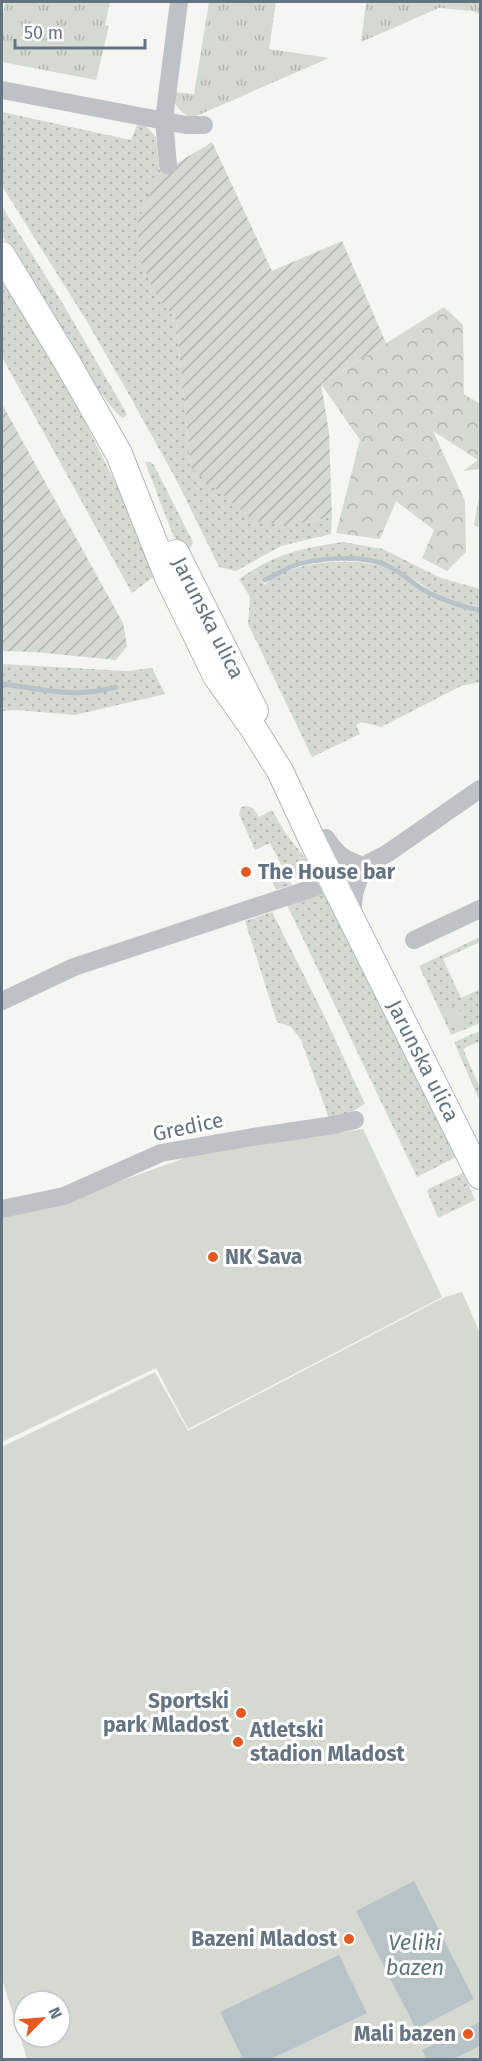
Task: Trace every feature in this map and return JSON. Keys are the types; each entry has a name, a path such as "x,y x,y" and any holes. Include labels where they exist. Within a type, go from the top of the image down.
{"street":[{"path":"168,165 164,120 179,2"},
{"path":"2,90 195,126 204,125"},
{"name":"Jarunska ulica","path":"2,255 68,362 119,454 167,575 216,675 280,771 480,1176"},
{"name":"Jarunska ulica","path":"68,362 89,385 116,425 141,472 154,511 211,625 254,708 284,752 326,838 334,881"},
{"path":"352,919 354,894 363,866 388,853 480,789"},
{"path":"326,838 335,852 345,860 363,866"},
{"path":"2,1001 74,967 334,881"},
{"path":"414,940 480,909"},
{"name":"Gredice","path":"2,1209 64,1196 162,1153 355,1120"}],"green space":[{"path":"5,2 110,2 105,25 109,26 96,80 2,62 2,21"},
{"path":"209,2 276,2 269,49 329,58 192,118 178,108 173,92 194,94"},
{"path":"366,2 480,2 480,14 473,11 439,8 361,42"},
{"path":"2,112 131,140 137,125 146,126 156,137 159,169 169,168 156,295 176,320 191,468 291,525 332,517 331,534 281,546 236,571 219,567 178,483 127,391 86,320 2,186"},
{"path":"212,142 272,271 342,241 386,343 321,384 329,432 332,517 291,525 254,521 191,468 176,320 156,295 139,258 138,220 152,189 169,168"},
{"path":"2,206 63,304 127,414 124,418 114,410 82,365 2,235"},
{"path":"2,269 49,350 160,572 132,593 2,357"},
{"path":"444,307 463,325 464,394 480,404 480,469 463,471 478,460 433,431 465,501 466,552 447,571 422,558 434,530 396,501 380,539 336,533 360,440 321,384"},
{"path":"2,404 123,623 127,646 116,660 2,651"},
{"path":"145,462 154,465 193,542 187,554 173,535"},
{"path":"480,491 480,528 474,525"},
{"path":"343,542 383,549 441,578 480,589 480,607 444,599 389,563 351,556 303,561 288,565 262,581 265,585 289,570 322,563 357,562 390,569 434,599 480,612 480,682 461,686 381,727 362,722 356,725 360,734 312,757 248,624 250,597 239,579 265,563 288,553"},
{"path":"2,664 127,671 152,668 165,694 75,715 2,711"},
{"path":"241,807 253,808 259,817 272,810 286,834 309,863 306,879 298,882 295,876 289,880 292,885 276,890 271,878 285,872 270,843 255,850 239,814"},
{"path":"321,893 330,897 456,1157 417,1177 287,905"},
{"path":"272,912 322,1011 365,1104 341,1118 330,1121 301,1040 291,1027 277,1022 245,921"},
{"path":"480,937 480,942 443,959 461,998 480,989 480,1023 451,1035 419,966"},
{"path":"450,1004 458,1008 464,1019 462,1025 455,1028 449,1025 441,1009 443,1005"},
{"path":"480,1031 480,1041 463,1049 480,1088 480,1102 454,1042"},
{"name":"NK Sava","path":"363,1129 442,1297 188,1429 156,1368 2,1442 2,1217 68,1200 193,1155"},
{"path":"463,1173 475,1200 438,1218 427,1191"},
{"name":"Sportski park Mladost","path":"462,1292 480,1333 480,2059 27,2059 24,2049 72,2049 72,1989 12,1989 12,2011 2,1979 2,1447 155,1372 188,1431 445,1297"}],"water":[{"name":"Veliki bazen","path":"414,1881 474,1999 416,2029 356,1911"},
{"path":"339,1955 367,2013 271,2059 243,2059 220,2012"},
{"name":"Mali bazen","path":"480,2022 480,2046 453,2059 427,2059 422,2050"}],"waterway":[{"path":"265,580 290,567 313,561 340,558 367,560 395,569 438,597 480,610"},
{"path":"2,684 71,693 100,691 116,687"}],"place":[{"name":"The House bar","path":"246,872"},
{"name":"NK Sava","path":"213,1257"},
{"name":"Sportski park Mladost","path":"241,1713"},
{"name":"Atletski stadion Mladost","path":"238,1742"},
{"name":"Bazeni Mladost","path":"349,1939"},
{"name":"Mali bazen","path":"468,2034"}]}
